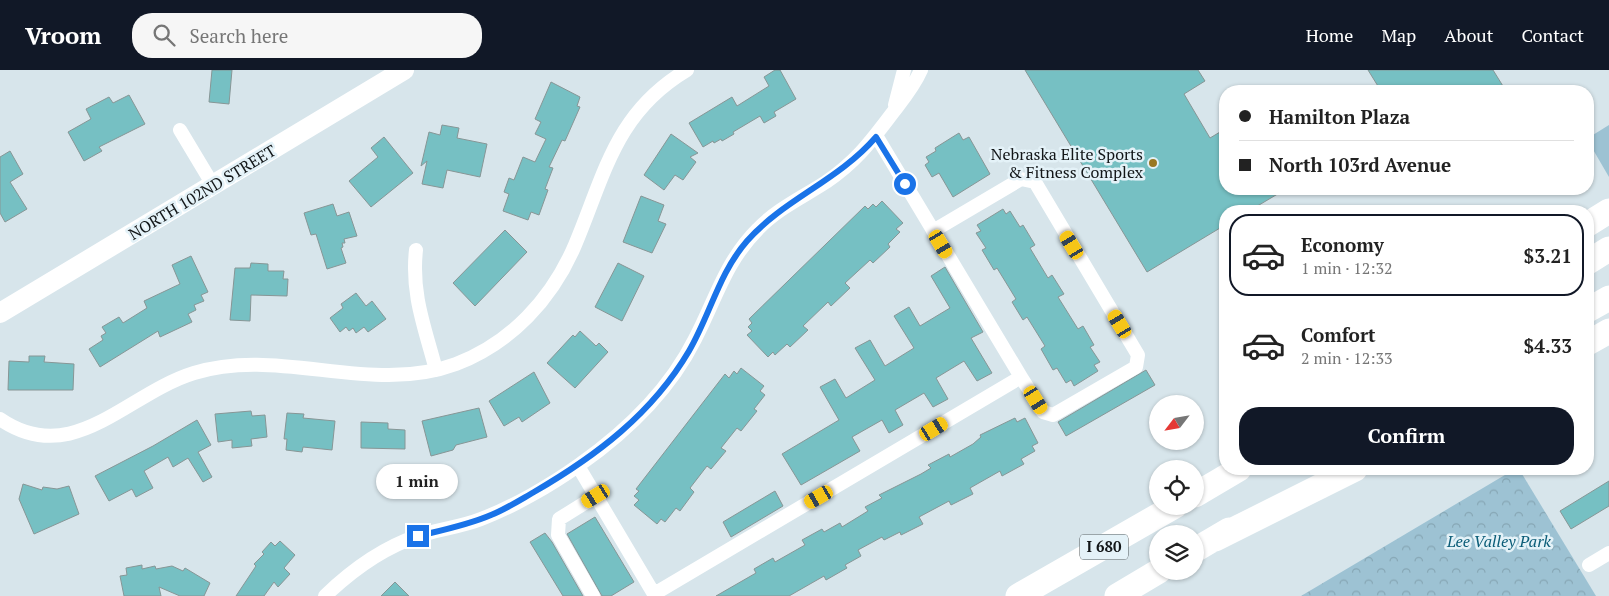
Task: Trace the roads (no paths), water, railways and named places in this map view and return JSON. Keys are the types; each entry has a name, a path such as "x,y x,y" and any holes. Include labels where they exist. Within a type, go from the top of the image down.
{"highway":[{"path":"1594,220 1609,211"},
{"path":"1594,258 1609,249"},
{"path":"1594,307 1609,298"},
{"path":"1594,340 1609,331"},
{"path":"1204,471 1219,460"},
{"path":"1204,490 1229,475"},
{"path":"1205,544 1316,475"},
{"path":"1205,544 1343,475"},
{"path":"1026,592 1149,508"},
{"name":"I 680","path":"1026,592 1159,515"},
{"path":"1117,596 1149,577"}],"main road":[{"name":"NORTH 102ND STREET","path":"0,313 404,70"}],"street":[{"path":"0,419 21,430 37,435 75,434 92,427 144,396 180,378 229,366 268,365 386,376 436,370 467,359 494,345 522,324 539,305 566,266 604,170 622,132 650,97 687,70"},
{"path":"893,113 904,70"},
{"path":"325,596 354,571 380,553 418,536 491,515 578,466 635,420 665,386 688,352 723,277 746,243 769,219 853,161 876,137 909,93 921,70"},
{"path":"180,130 213,185"},
{"path":"876,137 1021,377 1043,412 1053,415 1136,367 1138,355 1035,182 1021,179 933,231"},
{"path":"416,250 413,274 416,295 436,370"},
{"path":"578,466 655,595 1021,377"},
{"path":"594,596 558,535 557,526 559,519 596,496"},
{"path":"1589,565 1609,553"}],"place":[{"name":"Nebraska Elite Sports & Fitness Complex","path":"1153,163"}],"park label":[{"name":"Lee Valley Park","path":"1499,541"}]}
